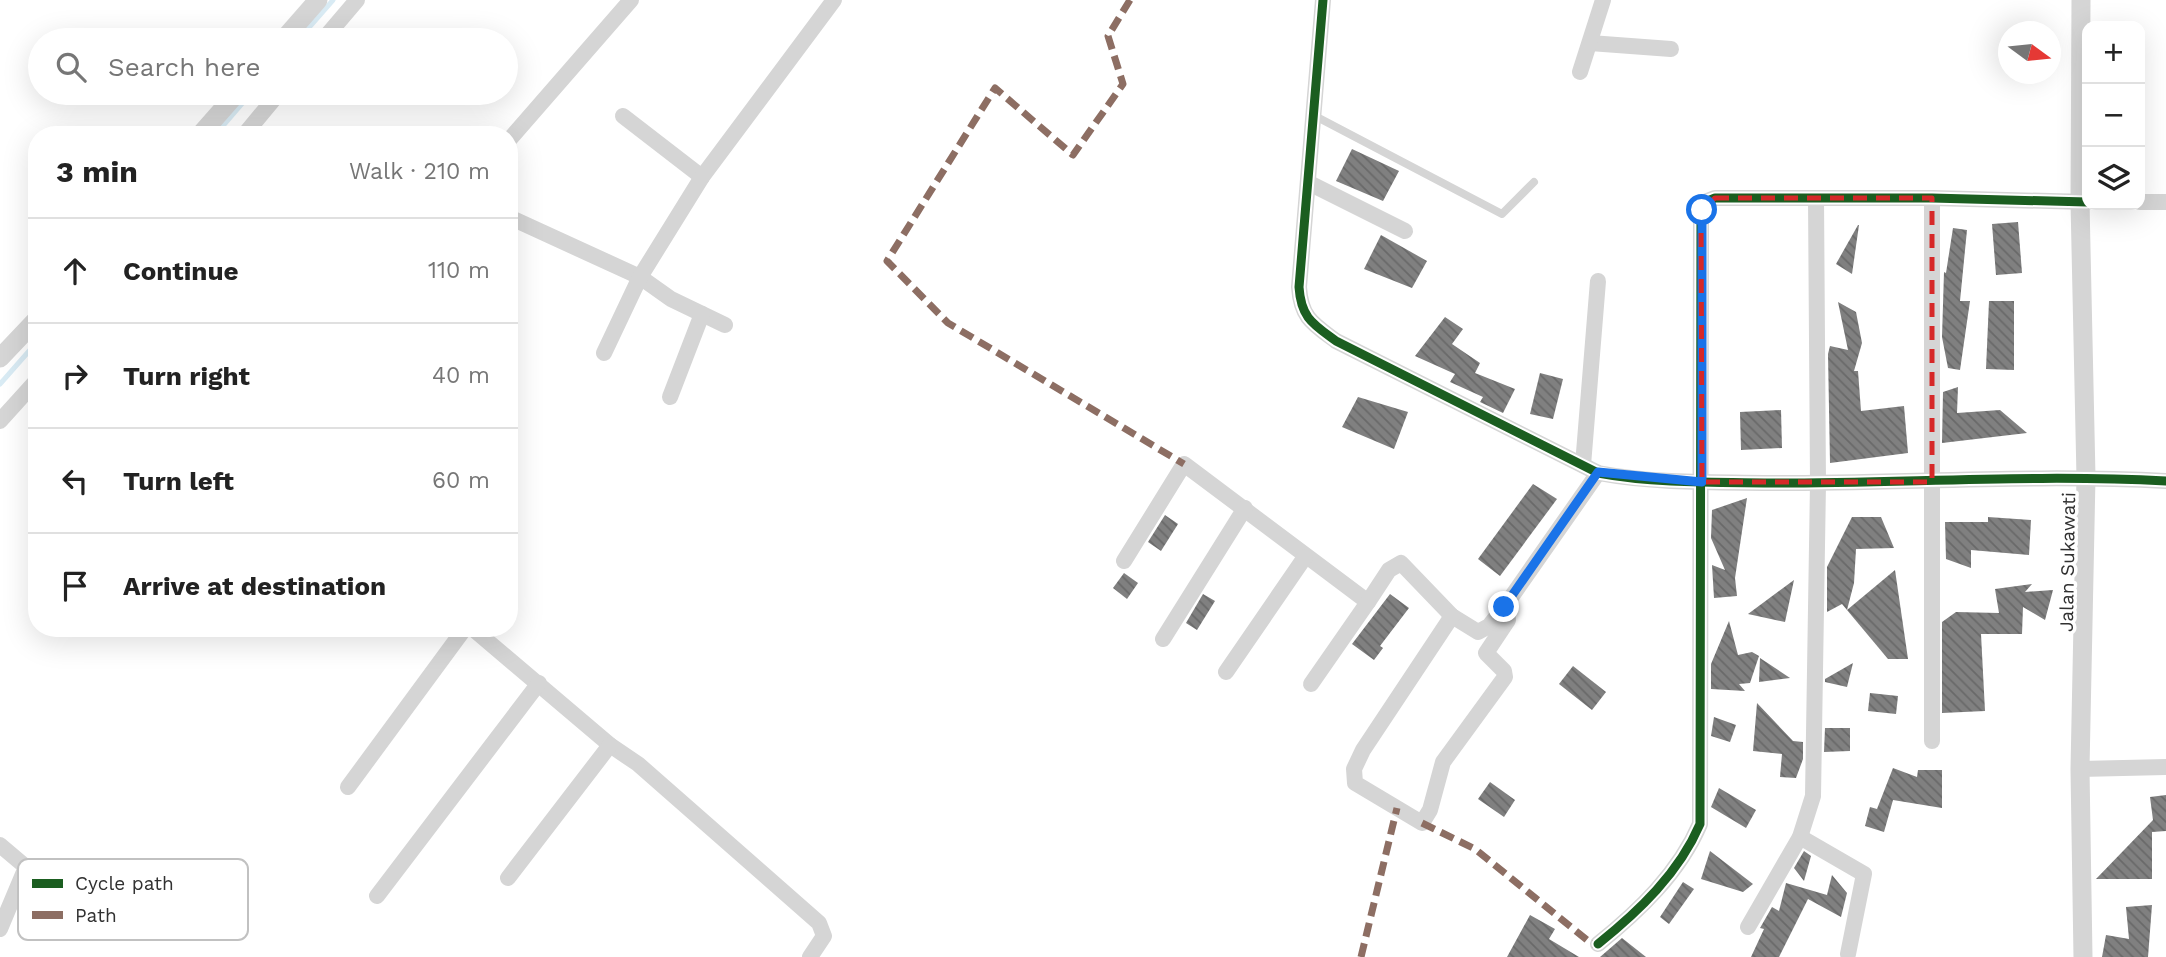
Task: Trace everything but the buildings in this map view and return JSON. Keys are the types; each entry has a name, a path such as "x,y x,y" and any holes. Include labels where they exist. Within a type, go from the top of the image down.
{"street":[{"path":"294,28 318,0"},
{"path":"333,28 357,0"},
{"path":"518,130 631,0"},
{"path":"604,354 640,277 702,177 834,0"},
{"path":"1323,0 1298,287 1300,305 1310,322 1336,341 1590,469 1702,482 1932,482 2086,477 2166,481"},
{"path":"1580,72 1603,0"},
{"name":"Jalan Sukawati","path":"2081,0 2083,147"},
{"path":"1590,43 1671,49"},
{"path":"208,126 226,105"},
{"path":"252,126 269,105"},
{"path":"623,116 702,177"},
{"path":"1309,183 1405,231"},
{"path":"1598,944 1629,919 1668,876 1700,824 1703,206 1715,198 1932,198 2082,202"},
{"path":"1748,928 1800,836 1814,796 1818,483 1816,198"},
{"path":"1932,198 1932,741"},
{"path":"2145,202 2166,202"},
{"name":"Jalan Sukawati","path":"2083,957 2080,769 2086,477 2084,210"},
{"path":"518,221 640,277 671,299 725,325"},
{"path":"1311,684 1388,570 1401,563 1452,616 1478,632 1489,626 1504,607 1590,469 1598,281"},
{"path":"670,397 702,314"},
{"path":"0,358 28,328"},
{"path":"0,421 28,390"},
{"path":"1124,561 1185,464 1368,602"},
{"path":"1163,639 1245,509"},
{"path":"1226,672 1305,557"},
{"path":"1452,616 1363,750 1354,769 1355,783 1422,823 1430,810 1443,762 1505,677 1504,671 1486,653 1508,620 1504,607"},
{"path":"348,787 458,637"},
{"path":"483,637 610,745 638,764 819,923 824,936 810,957"},
{"path":"377,896 539,683"},
{"path":"508,878 610,745"},
{"path":"2080,769 2166,767"},
{"path":"1800,836 1864,874 1849,954"},
{"path":"0,845 18,860"},
{"path":"0,929 18,886"}],"lane":[{"path":"1315,116 1502,214 1534,182"}],"highlighted area":[{"path":"1715,198 1932,198 1932,482 1702,482 1701,210"}],"waterway":[{"path":"308,28 333,0"},
{"path":"223,126 241,105"},
{"path":"0,384 28,352"}],"marked path":[{"path":"1130,0 1108,36 1123,84 1073,155 995,88 887,261 948,323 1184,464"},
{"path":"1361,957 1397,808"},
{"path":"1422,823 1475,849 1592,944 1598,944"}],"cycle path":[{"path":"1323,0 1299,287 1302,306 1310,319 1336,341 1598,473 1620,477 1665,481 1826,483 2069,478 2166,481"},
{"path":"1598,944 1628,918 1669,875 1700,824 1701,210 1705,202 1715,198 1932,198 2082,202"}],"route":[{"path":"1504,607 1598,472 1615,476 1702,482 1702,210"}]}
